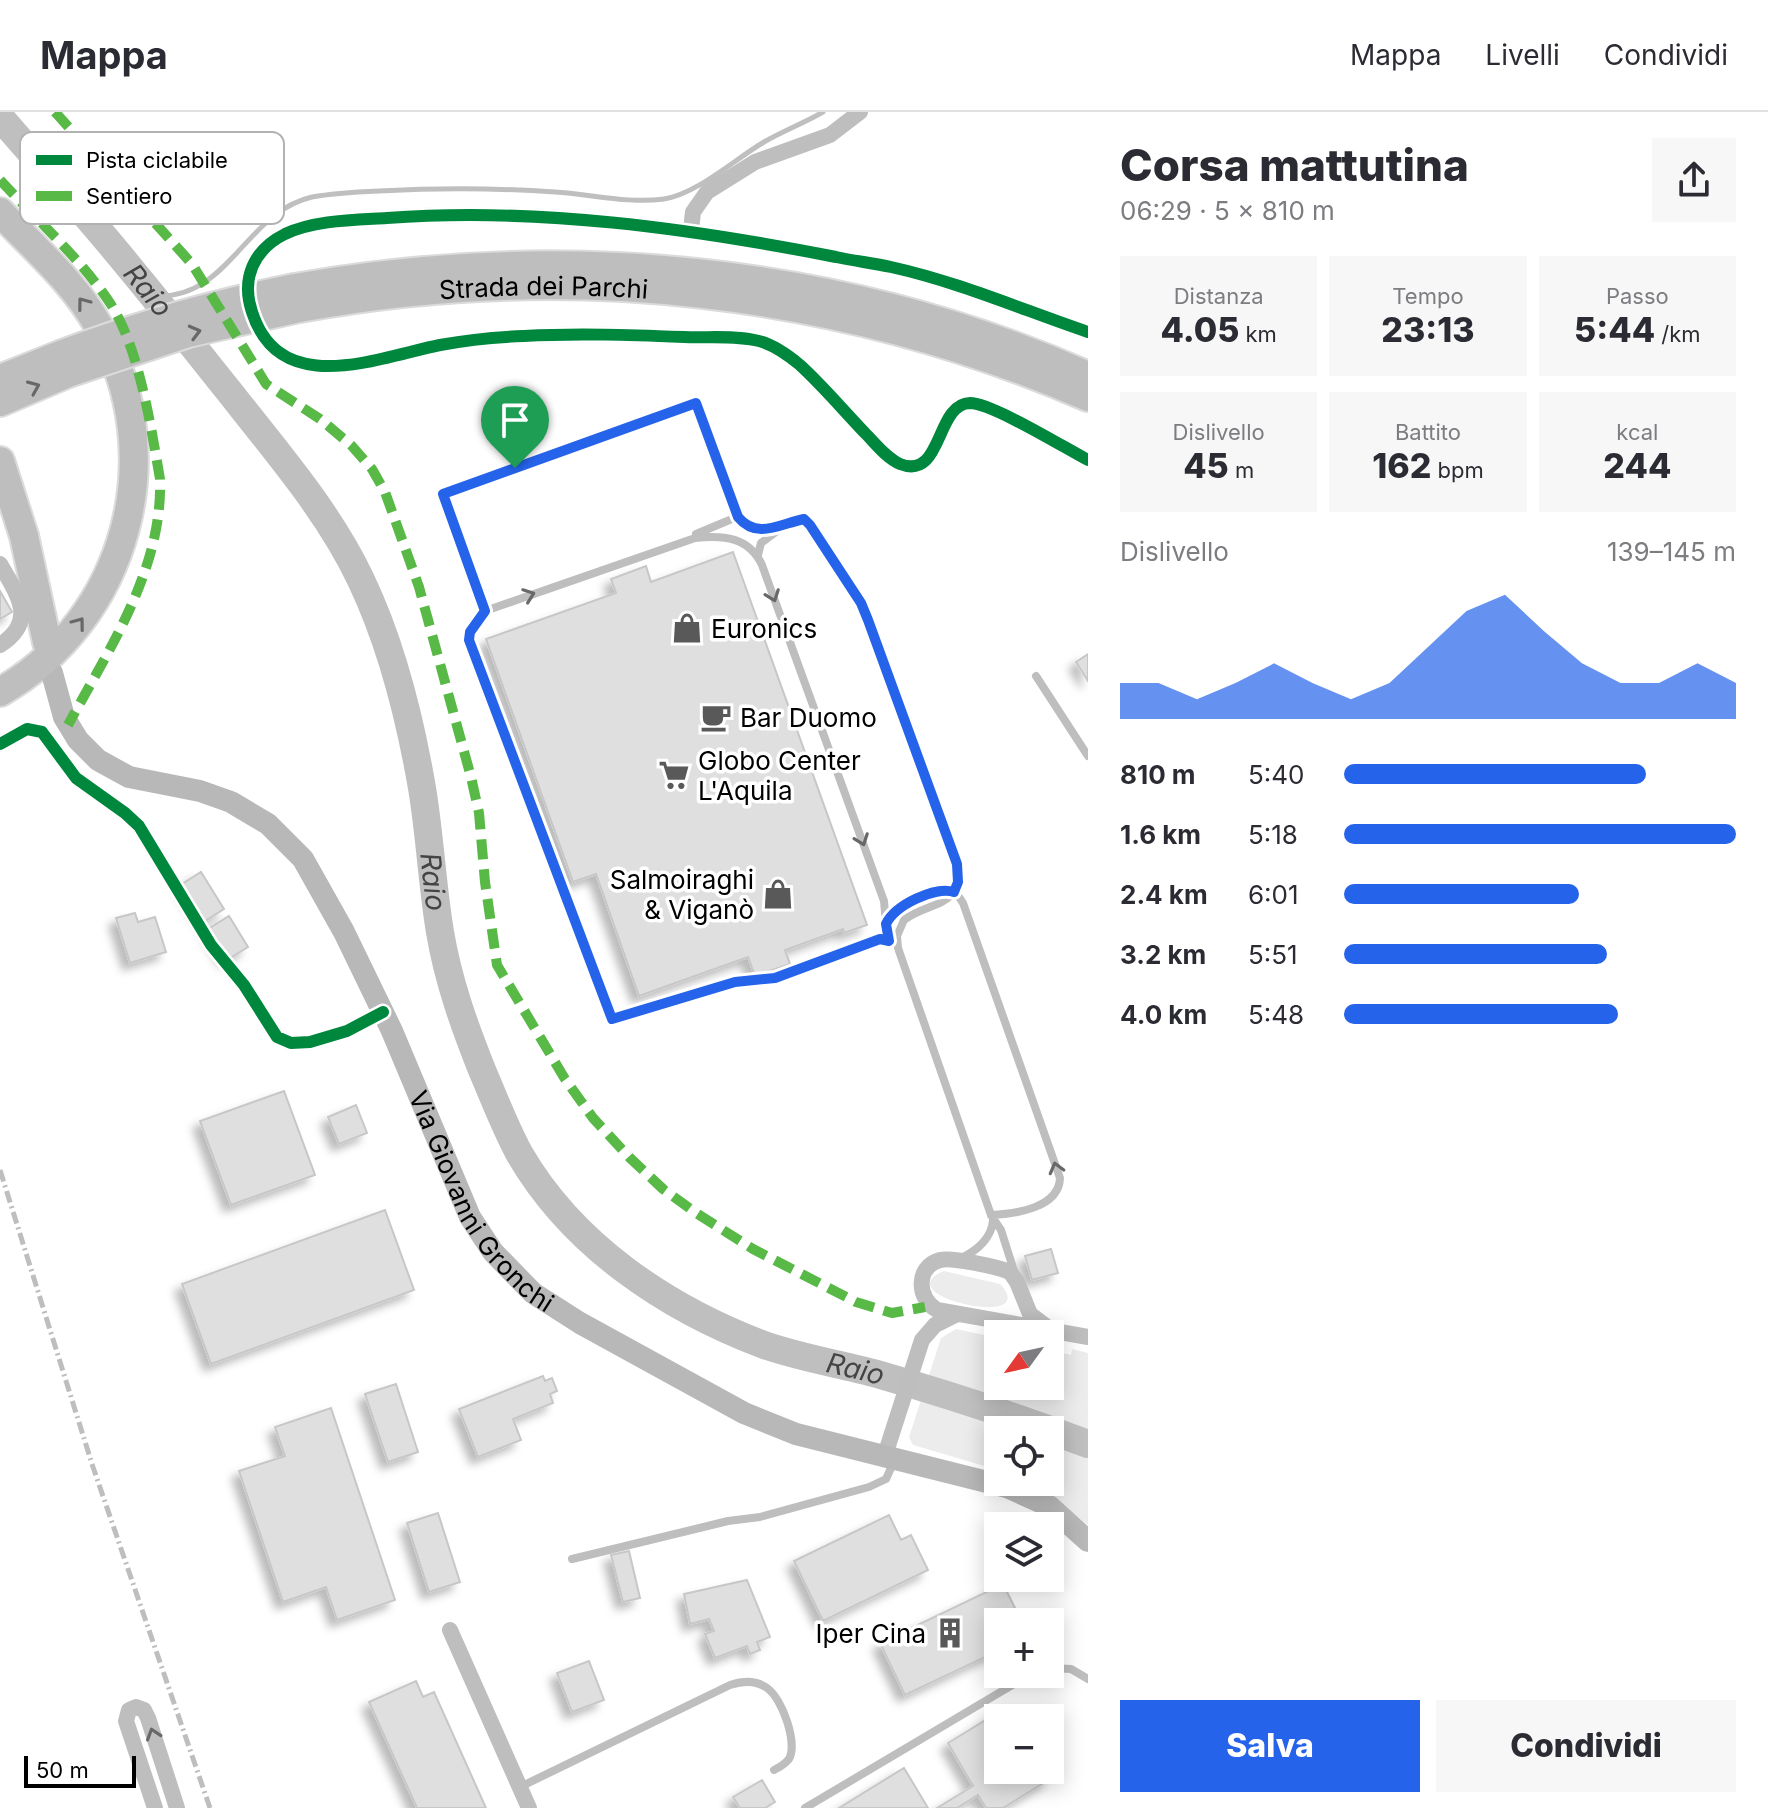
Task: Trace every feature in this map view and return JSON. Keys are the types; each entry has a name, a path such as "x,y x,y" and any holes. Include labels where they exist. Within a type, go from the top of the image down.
{"highway":[{"path":"0,212 68,283 104,335 128,403 135,457 133,498 125,534 98,596 55,651 0,692"},
{"name":"Strada dei Parchi","path":"0,402 64,364 175,316 297,298 426,270 533,265 588,265 699,273 767,282 863,301 969,331 1088,376"},
{"name":"Strada dei Parchi","path":"297,298 343,300 504,285 614,286 723,295 830,314 937,342 1088,397"},
{"name":"Strada dei Parchi","path":"0,379 64,364"},
{"path":"0,461 24,536 47,642"}],"main road":[{"name":"Via Giovanni Gronchi","path":"52,673 64,717 78,740 98,760 129,777 189,788 221,798 260,818 290,844 320,886 383,1012 470,1217 493,1252 533,1293 580,1323 744,1413 796,1434 1007,1487 1049,1506 1088,1541"}],"street":[{"path":"691,230 693,212 707,192 755,162 830,135 860,112"},
{"path":"1088,332 994,298 891,267 691,230 524,215 436,214 305,227 282,236 264,250 246,283 248,300 260,333 275,350 306,365 354,364 445,344 524,336 617,335 760,341 781,351 802,367 883,451 905,466 927,459 949,414 964,404 973,403 1088,460"},
{"path":"0,564 19,600 21,612 18,628 0,645"},
{"path":"0,744 27,729 42,732 76,778 134,821 211,945 244,985 277,1037 291,1043 310,1042 347,1031 383,1012"},
{"path":"890,1456 895,1426 922,1340 925,1299 921,1286 924,1274 935,1263 945,1259 1010,1272 1030,1314 1038,1320"},
{"path":"998,1320 1011,1314 1019,1288"},
{"path":"925,1299 937,1310 990,1320"},
{"path":"922,1340 935,1325 957,1314"},
{"path":"1064,1332 1088,1337"},
{"path":"450,1630 529,1808"},
{"path":"155,1808 126,1721 129,1710 136,1707 144,1710 148,1718 177,1808"}],"lane":[{"path":"863,301 957,317"},
{"path":"937,342 1001,374"},
{"path":"485,611 443,494 696,403 735,512 742,522 752,529 764,530 804,519 810,525 861,603 957,864 963,903 1060,1178 1057,1190 1050,1199 1010,1214 991,1215"},
{"path":"735,512 732,519 677,542 485,611 470,632 469,640 612,1019 735,982 770,979 880,939 889,941"},
{"path":"758,555 761,543 789,523"},
{"path":"677,542 727,537 749,546 758,555 884,901 889,941 903,968 991,1215 1002,1232 1019,1288"},
{"path":"1036,676 1088,756"},
{"path":"903,968 897,936 904,920 947,900 958,882"},
{"path":"886,924 894,911 944,890 954,892 963,903"},
{"path":"1002,1232 1002,1222 1010,1214"},
{"path":"945,1259 965,1256 979,1247 992,1228 991,1215"},
{"path":"572,1559 728,1521 760,1517 873,1486 888,1477 890,1456"},
{"path":"1064,1669 1071,1669 1088,1679"},
{"path":"520,1787 730,1685 749,1682 767,1687 773,1693 791,1736 793,1745 789,1759 774,1770"},
{"path":"805,1808 1007,1688"}],"shaded area":[{"path":"944,1271 1000,1284 1008,1298 1001,1305 986,1307 947,1298 933,1290 931,1281"},
{"path":"956,1329 984,1335 984,1400 1064,1400 1064,1353 1071,1355 1072,1349 1088,1353 1088,1525 1052,1496 1064,1496 1064,1416 984,1416 984,1466 913,1445 909,1437 941,1338"}],"building":[{"name":"Globo Center L'Aquila","path":"733,552 867,925 844,933 843,929 785,950 790,964 755,976 748,957 639,996 596,874 573,882 486,639 616,593 611,579 646,566 651,582"},
{"path":"0,591 12,612 0,619"},
{"path":"1088,654 1088,681 1076,662"},
{"path":"201,872 224,909 205,921 182,884"},
{"path":"135,913 138,922 155,917 166,952 130,963 116,918"},
{"path":"229,916 248,947 227,960 208,929"},
{"path":"284,1091 315,1175 231,1205 200,1121"},
{"path":"356,1105 367,1133 339,1144 328,1117"},
{"path":"385,1210 414,1290 211,1364 182,1284"},
{"path":"1051,1249 1058,1273 1032,1280 1025,1256"},
{"path":"543,1376 545,1381 552,1378 557,1391 550,1394 553,1403 513,1419 521,1440 478,1457 459,1409"},
{"path":"396,1384 418,1452 388,1462 365,1394"},
{"path":"331,1408 395,1600 337,1620 326,1587 283,1602 239,1471 285,1456 275,1427"},
{"path":"438,1513 460,1582 429,1592 407,1523"},
{"path":"889,1515 901,1540 911,1535 928,1570 823,1621 794,1561"},
{"path":"629,1551 640,1598 623,1602 611,1555"},
{"path":"747,1580 770,1637 757,1642 760,1650 750,1654 747,1646 715,1658 705,1634 714,1631 709,1619 690,1624 684,1594"},
{"name":"Iper Cina","path":"986,1592 1007,1592 1015,1608 984,1608 984,1658 905,1695 880,1643"},
{"path":"589,1661 604,1700 572,1712 557,1673"},
{"path":"416,1681 423,1697 434,1692 486,1808 417,1808 369,1702"},
{"path":"984,1721 984,1784 1042,1784 1003,1808 986,1808 978,1795 957,1808 937,1808 973,1786 948,1743"},
{"path":"904,1768 928,1808 839,1808"},
{"path":"762,1780 775,1802 765,1808 740,1808 733,1797"}],"waterway":[{"path":"284,210 312,197 423,189 511,190 637,200 664,199 702,183 764,142 823,112"},
{"name":"Raio","path":"0,117 20,140"},
{"name":"Raio","path":"92,224 285,462 334,531 361,580 391,656 412,735 425,806 440,932 452,985 475,1053 504,1123 541,1186 566,1217 625,1270 657,1292 728,1330 778,1350 899,1380 1009,1416"},
{"path":"153,296 179,294 200,285 219,271 266,224"},
{"name":"Raio","path":"1064,1435 1088,1444"}],"railway":[{"path":"0,1170 93,1467 210,1808"}],"marked path":[{"path":"55,112 73,132"},
{"path":"0,180 20,201"},
{"path":"43,224 85,270 120,321 136,364 160,479 159,512 143,576 116,637 68,725"},
{"path":"156,224 192,264 266,384 320,419 351,445 372,469 385,492 419,587 471,777 479,813 497,965 565,1079 593,1118 630,1158 663,1189 696,1213 753,1249 856,1302 892,1313 925,1307"}],"cycle path":[{"path":"1088,332 966,288 891,267 668,229 500,215 348,220 297,229 265,248 252,267 248,288 252,312 265,339 284,356 307,364 332,366 360,363 450,343 514,336 584,334 741,338 770,345 795,361 881,450 900,464 914,466 924,462 950,415 970,403 1011,418 1088,460"},
{"path":"0,744 27,729 42,732 76,778 139,826 211,945 244,985 277,1037 291,1043 310,1042 347,1031 383,1012"}],"place":[{"name":"Euronics","path":"687,628"},
{"name":"Bar Duomo","path":"716,717"},
{"name":"Globo Center L'Aquila","path":"674,775"},
{"name":"Salmoiraghi & Viganò","path":"778,894"},
{"name":"Iper Cina","path":"950,1633"}],"route":[{"path":"696,403 735,511 742,522 757,530 804,519 861,603 957,864 958,882 954,892 944,890 894,911 886,924 889,941 880,939 770,979 735,982 612,1019 469,640 470,632 485,611 443,494 515,468 696,403"}]}
